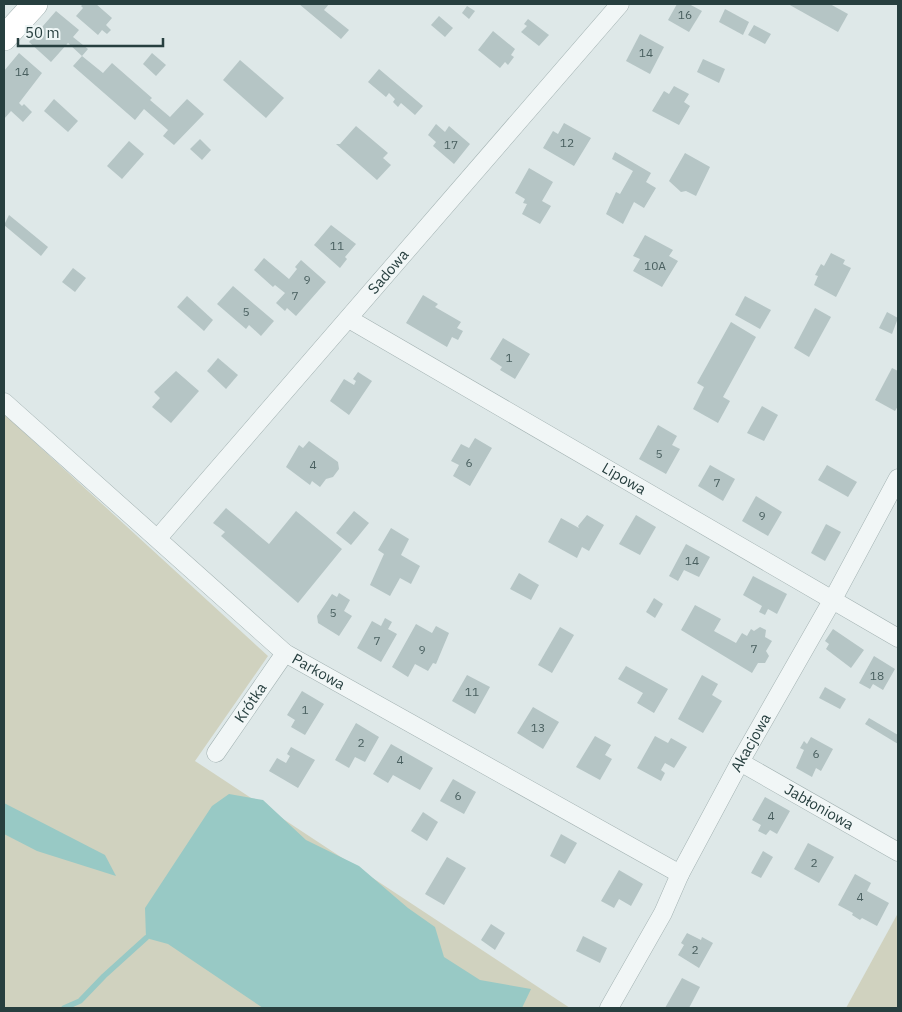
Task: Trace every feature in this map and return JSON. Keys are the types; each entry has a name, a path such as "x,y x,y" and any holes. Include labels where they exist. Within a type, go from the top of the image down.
{"main road":[{"path":"4,38 35,4"}],"street":[{"name":"Sadowa","path":"158,538 620,4"},
{"name":"Lipowa","path":"348,319 898,638"},
{"name":"Parkowa","path":"4,402 285,653 680,874"},
{"name":"Akacjowa","path":"609,1008 663,912 680,874 740,762 833,599 898,478"},
{"name":"Krótka","path":"216,753 285,653"},
{"name":"Jabłoniowa","path":"740,762 898,852"}],"green space":[{"path":"4,414 268,656 195,761 570,1008 4,1008"},
{"path":"898,913 898,1008 846,1008"}],"water":[{"path":"229,794 263,800 306,840 359,866 408,908 435,927 444,957 480,980 531,989 522,1008 263,1008 168,944 146,938 145,908 212,806"},
{"path":"4,803 105,855 116,876 37,851 4,834"}],"building":[{"path":"83,4 96,4 112,18 106,25 111,30 107,34 102,30 98,35 76,16 83,8 81,6"},
{"path":"299,4 329,4 324,10 349,30 341,39"},
{"path":"677,4 689,4 702,11 689,32 668,20"},
{"path":"788,4 830,4 848,14 838,32"},
{"path":"467,6 475,11 469,19 462,13"},
{"path":"725,9 749,22 743,35 719,22"},
{"path":"56,11 79,30 73,37 88,49 82,56 68,43 51,62 29,42"},
{"path":"439,16 453,28 445,37 431,25"},
{"path":"528,19 549,35 539,46 521,32 527,26 524,24"},
{"path":"754,25 771,34 765,44 748,35"},
{"path":"493,31 515,49 511,55 514,57 508,65 505,62 500,68 478,50"},
{"path":"640,34 664,47 650,74 626,61"},
{"path":"19,53 42,73 19,103 22,106 24,104 32,112 23,122 11,111 4,119 4,71"},
{"path":"152,53 166,65 156,76 143,64"},
{"path":"82,56 103,73 112,63 152,98 150,100 170,117 187,99 204,114 174,145 163,136 168,130 144,109 135,120 73,66"},
{"path":"703,59 725,69 719,83 697,72"},
{"path":"240,60 284,98 266,118 223,80"},
{"path":"379,69 423,106 415,115 401,103 398,107 393,102 395,99 389,93 386,97 368,82"},
{"path":"674,86 689,94 684,102 690,106 679,125 652,111 664,91 669,94"},
{"path":"54,99 78,121 68,132 44,111"},
{"path":"564,123 591,138 574,166 543,148 553,131 558,134"},
{"path":"436,124 445,132 449,126 470,144 454,164 433,146 436,142 428,135"},
{"path":"356,126 388,153 383,158 391,165 377,180 336,144 340,144"},
{"path":"200,139 211,150 202,160 190,149"},
{"path":"129,141 144,154 122,179 107,166"},
{"path":"615,152 651,173 646,182 656,188 644,208 634,202 623,224 606,214 616,192 620,194 633,171 612,159"},
{"path":"685,153 710,167 696,196 686,191 681,192 669,181"},
{"path":"529,168 553,182 542,201 551,206 540,224 522,214 527,204 523,203 525,199 515,193"},
{"path":"9,215 48,247 41,256 4,225"},
{"path":"331,225 356,244 345,257 347,259 340,268 314,245"},
{"path":"645,235 673,250 669,256 678,261 662,287 633,271 640,259 633,256"},
{"path":"831,253 845,260 843,264 851,268 836,297 814,285 818,276 815,275 821,264 824,266"},
{"path":"264,258 289,279 301,260 326,282 296,316 287,308 285,311 276,303 285,293 275,285 273,287 254,270"},
{"path":"73,268 86,278 75,292 62,282"},
{"path":"233,286 274,321 261,336 249,325 246,329 217,304"},
{"path":"423,295 438,304 435,307 461,322 457,328 463,331 458,340 452,337 447,347 406,323"},
{"path":"187,296 213,320 204,331 177,307"},
{"path":"745,296 771,310 760,329 735,315"},
{"path":"815,308 831,317 809,357 794,348"},
{"path":"887,312 898,318 892,334 879,328"},
{"path":"731,322 756,337 723,397 730,401 718,423 693,409 704,387 697,383"},
{"path":"503,338 530,354 515,379 500,370 502,367 490,359"},
{"path":"218,358 238,375 226,389 207,371"},
{"path":"892,368 898,371 898,406 895,411 875,400"},
{"path":"176,371 199,391 171,423 152,407 160,398 154,392"},
{"path":"358,372 372,381 349,415 330,401 344,379 354,385 356,381 353,379"},
{"path":"762,406 778,415 764,441 747,433"},
{"path":"658,425 677,436 672,445 680,449 666,474 639,459"},
{"path":"475,438 492,448 470,486 453,476 459,465 451,461 461,444 469,448"},
{"path":"309,441 338,462 339,469 333,477 326,479 320,487 312,481 310,485 286,467 299,445 303,448"},
{"path":"710,465 735,479 723,501 698,486"},
{"path":"827,465 857,482 848,497 818,480"},
{"path":"756,496 782,512 768,536 742,521"},
{"path":"226,508 269,544 296,511 342,549 298,603 221,536 225,532 213,523"},
{"path":"354,511 369,523 351,545 336,533"},
{"path":"587,515 604,525 589,551 582,547 577,558 548,542 561,518 579,528 578,526"},
{"path":"636,515 656,527 640,555 619,544"},
{"path":"826,524 841,532 825,561 811,553"},
{"path":"391,528 409,539 401,555 420,566 411,584 400,578 390,596 370,585 384,554 378,550"},
{"path":"686,544 710,557 699,577 684,570 678,581 669,576"},
{"path":"519,573 539,585 531,600 510,589"},
{"path":"753,576 787,594 777,614 768,609 765,615 759,612 762,606 743,595"},
{"path":"339,593 350,600 344,611 352,616 339,636 318,623 317,616 332,594 337,597"},
{"path":"654,598 663,604 655,618 646,612"},
{"path":"695,605 721,619 714,631 736,643 742,633 747,636 751,629 754,631 760,627 766,630 765,637 772,641 766,651 769,656 765,663 758,663 752,673 681,630"},
{"path":"385,618 392,622 388,629 397,634 381,662 357,648 372,621 381,626"},
{"path":"416,624 432,633 436,626 449,633 436,664 433,663 428,671 415,664 408,677 392,667"},
{"path":"560,627 574,635 552,673 538,665"},
{"path":"833,629 864,650 851,668 826,649 829,644 825,641"},
{"path":"874,656 895,669 883,690 873,684 870,689 859,683"},
{"path":"626,666 668,689 654,713 637,703 643,693 618,679"},
{"path":"467,675 490,687 475,714 452,701"},
{"path":"702,675 718,684 712,695 722,701 703,733 678,719"},
{"path":"825,687 846,699 840,709 819,698"},
{"path":"302,691 324,704 305,735 291,727 295,720 287,715"},
{"path":"533,707 559,722 543,749 517,733"},
{"path":"869,718 898,735 898,744 865,724"},
{"path":"356,723 379,737 365,762 355,757 349,768 335,760"},
{"path":"595,736 611,745 605,755 612,759 600,780 576,767"},
{"path":"655,736 668,743 671,738 687,747 674,768 665,763 661,770 665,773 661,781 637,768"},
{"path":"811,737 833,749 821,771 816,768 812,777 796,768 804,750 800,748 804,741 807,744"},
{"path":"391,744 433,768 420,790 393,775 388,783 373,774"},
{"path":"291,747 315,760 298,788 269,771 277,758 286,763 290,756 287,754"},
{"path":"453,779 476,792 464,814 440,801"},
{"path":"765,797 790,811 777,834 770,830 766,835 758,831 761,825 752,820"},
{"path":"423,812 438,822 427,841 411,831"},
{"path":"561,834 577,843 565,864 550,856"},
{"path":"808,843 834,857 819,883 794,869"},
{"path":"763,851 773,857 761,878 751,873"},
{"path":"447,857 466,868 444,905 425,894"},
{"path":"619,870 643,884 631,906 619,899 614,908 601,901"},
{"path":"855,874 871,883 867,891 889,903 877,926 862,918 860,920 852,915 853,913 838,905"},
{"path":"491,924 505,933 495,950 481,940"},
{"path":"687,933 701,940 702,937 713,943 699,968 678,955 684,945 681,943"},
{"path":"583,936 607,948 600,963 576,951"},
{"path":"682,978 700,987 689,1008 665,1008"}],"waterway":[{"path":"64,1008 80,1001 104,976 146,938"}]}
